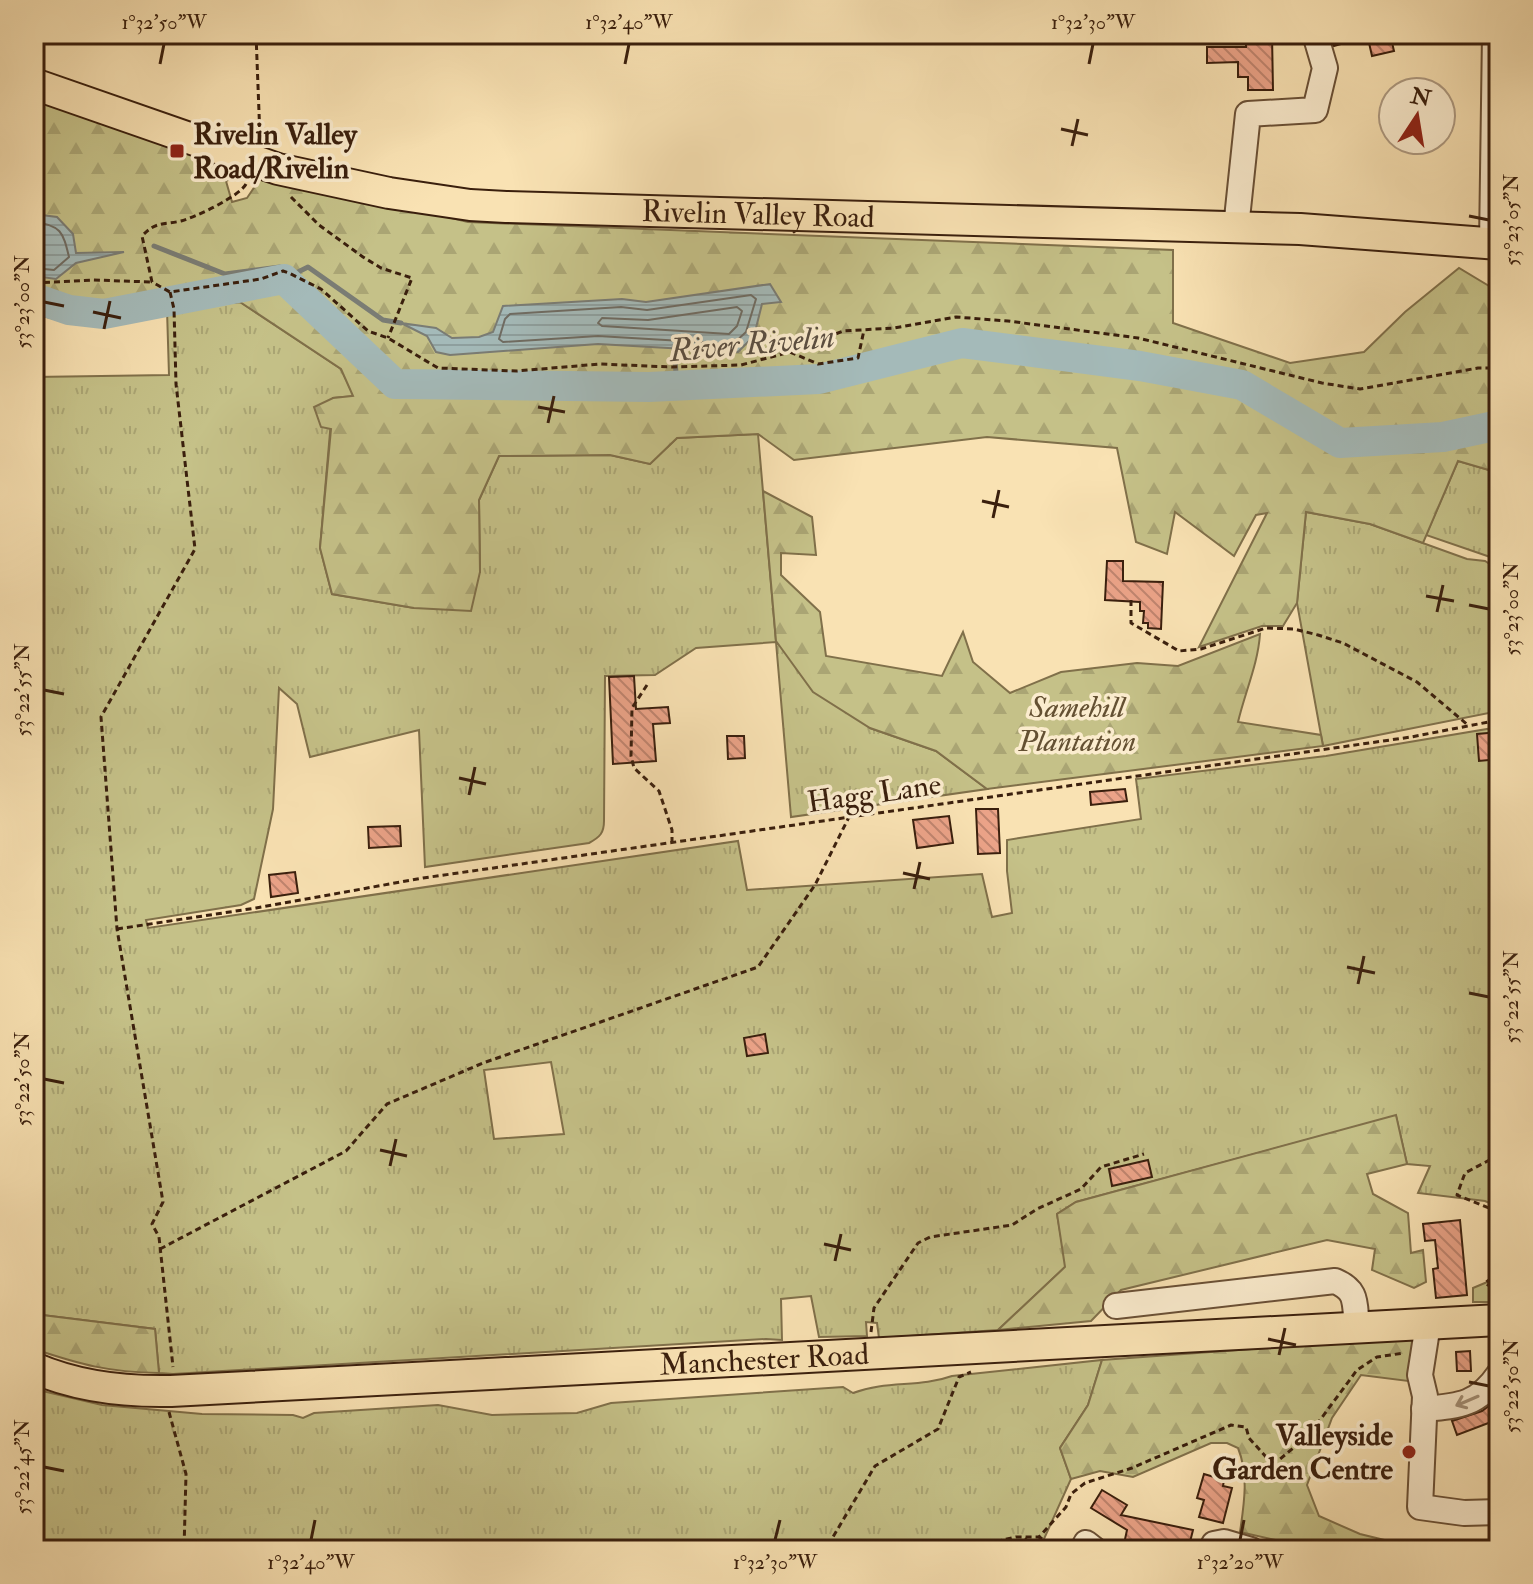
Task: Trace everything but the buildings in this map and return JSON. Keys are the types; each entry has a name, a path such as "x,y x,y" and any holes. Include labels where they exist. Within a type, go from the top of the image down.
{"main road":[{"name":"Rivelin Valley Road","path":"34,84 317,179 470,205 1236,228 1393,234 1495,243"},
{"name":"Manchester Road","path":"34,1368 94,1386 170,1401 1357,1327 1427,1337 1499,1320"}],"street":[{"path":"1236,228 1248,114 1315,110 1325,68 1315,34"},
{"path":"1495,34 1495,243"},
{"path":"1116,1306 1335,1281 1348,1286 1354,1296 1357,1327"},
{"path":"1427,1337 1420,1375 1424,1409 1420,1507 1464,1513 1499,1512"},
{"path":"1424,1409 1459,1406 1485,1393 1499,1374"},
{"path":"1211,1550 1214,1544 1224,1542 1251,1550"}],"path":[{"path":"152,282 142,236 151,227 168,221 182,221 229,200 245,188 260,143 256,34"},
{"path":"288,194 319,225 363,257 381,268 412,278 388,338"},
{"path":"34,283 93,280 152,282 170,292 289,273 321,289 368,331 388,338 438,368 517,371 600,364 672,367 741,365 790,352 843,331 894,328 956,317 1138,338 1322,383 1360,389 1478,368 1499,368"},
{"path":"170,292 174,309 176,384 195,549 101,717 117,929 163,1202 152,1224 159,1237 173,1374 170,1401 186,1474 184,1550"},
{"path":"790,352 818,364 858,358 864,330"},
{"path":"1131,600 1131,623 1179,651 1201,649 1266,628 1294,629 1343,643 1417,682 1469,726"},
{"path":"647,685 632,708 631,756 634,768 659,791 672,830 672,842"},
{"name":"Hagg Lane","path":"117,929 423,878 1411,737 1499,720"},
{"path":"160,1249 346,1151 387,1104 483,1063 758,967 815,885 849,817"},
{"path":"872,1355 874,1308 918,1243 930,1237 1012,1225 1037,1209 1081,1189 1101,1167 1144,1154"},
{"path":"1499,1155 1465,1173 1457,1195 1499,1212"},
{"path":"1499,1272 1485,1283 1499,1292"},
{"path":"1039,1537 1066,1507 1071,1494 1085,1483 1132,1468 1231,1425 1246,1427 1249,1438 1267,1458 1280,1459 1309,1435 1357,1370 1377,1357 1427,1337"},
{"path":"819,1550 830,1542 875,1466 938,1429 959,1377 981,1368"},
{"path":"957,1550 1016,1537 1039,1537 1059,1550"},
{"path":"1016,1550 1028,1537"}],"green space":[{"path":"34,95 239,171 226,181 232,202 247,198 264,173 468,222 1173,250 1173,323 1290,363 1364,352 1405,312 1459,268 1499,292 1499,473 1458,461 1423,543 1370,524 1306,512 1297,603 1283,626 1262,626 1199,647 1267,513 1256,515 1234,556 1175,512 1167,554 1136,542 1117,448 987,437 794,460 758,434 677,438 650,464 610,455 499,456 479,500 480,572 471,611 414,608 332,594 320,548 331,429 321,427 314,407 333,398 353,396 341,369 240,302 167,310 79,325 34,314"},
{"path":"240,302 341,369 354,396 333,398 320,548 332,594 414,608 480,572 479,500 499,456 610,455 650,464 677,438 758,434 776,642 696,648 655,675 605,676 604,825 601,834 593,841 425,867 419,730 310,757 297,704 279,688 273,809 254,899 241,905 146,920 148,928 738,841 747,890 982,874 992,917 1012,913 1007,840 1141,819 1136,779 1326,756 1499,727 1499,1207 1485,1201 1418,1193 1430,1166 1407,1164 1396,1116 1076,1202 1057,1214 1066,1266 998,1330 879,1338 877,1323 866,1322 867,1336 819,1337 811,1296 781,1299 782,1340 173,1374 159,1373 155,1329 34,1314 34,377 169,375 167,310","holes":["551,1062 564,1134 494,1139 484,1070"]},
{"path":"1458,461 1499,473 1499,560 1426,535"},
{"name":"Samehill Plantation","path":"763,491 812,517 816,555 781,553 781,575 820,612 826,656 942,676 963,632 973,662 1010,693 1061,672 1137,663 1178,666 1260,634 1238,722 1321,735 1323,746 987,789 936,751 870,728 813,692 776,641"},
{"path":"1306,512 1370,524 1467,559 1485,561 1499,570 1499,711 1323,746 1297,603"},
{"path":"776,642 870,728 936,751 987,789 791,817"},
{"path":"1396,1115 1407,1164 1367,1174 1373,1194 1408,1213 1411,1253 1423,1250 1426,1282 1414,1288 1372,1270 1375,1249 1327,1240 1121,1290 1091,1321 998,1330 1065,1267 1057,1214 1076,1202"},
{"path":"1499,1277 1499,1302 1473,1302 1473,1288"},
{"path":"34,1314 155,1329 159,1373 95,1367 34,1349"},
{"path":"1415,1337 1408,1381 1361,1375 1332,1418 1307,1485 1319,1516 1360,1534 1409,1546 1499,1546 1499,1550 1320,1550 1240,1532 1244,1469 1238,1448 1227,1443 1211,1443 1133,1477 1100,1471 1071,1479 1060,1448 1088,1405 1102,1360"},
{"path":"1102,1360 1088,1405 1060,1448 1071,1479 1039,1550 34,1550 34,1389 102,1405 202,1414 293,1415 303,1418 314,1413 438,1405 492,1415 577,1413 611,1403 843,1387 853,1393 952,1376"}],"water":[{"path":"34,214 57,217 73,234 76,253 124,252 76,263 56,279 34,276"},
{"path":"770,284 781,302 762,304 754,336 738,352 598,344 450,355 436,352 427,336 401,323 436,328 452,338 479,337 493,332 503,306 622,299 646,302"}],"waterway":[{"name":"River Rivelin","path":"154,246 225,274 280,267 284,279 308,267 383,320 401,323"},
{"name":"River Rivelin","path":"34,298 69,310 104,314 284,279 395,384 649,387 819,379 962,343 1140,366 1242,385 1340,443 1443,437 1499,425"},
{"path":"674,348 677,385"}],"place":[{"name":"Rivelin Valley Road/Rivelin","path":"177,151"},
{"name":"Valleyside Garden Centre","path":"1409,1452"}]}
